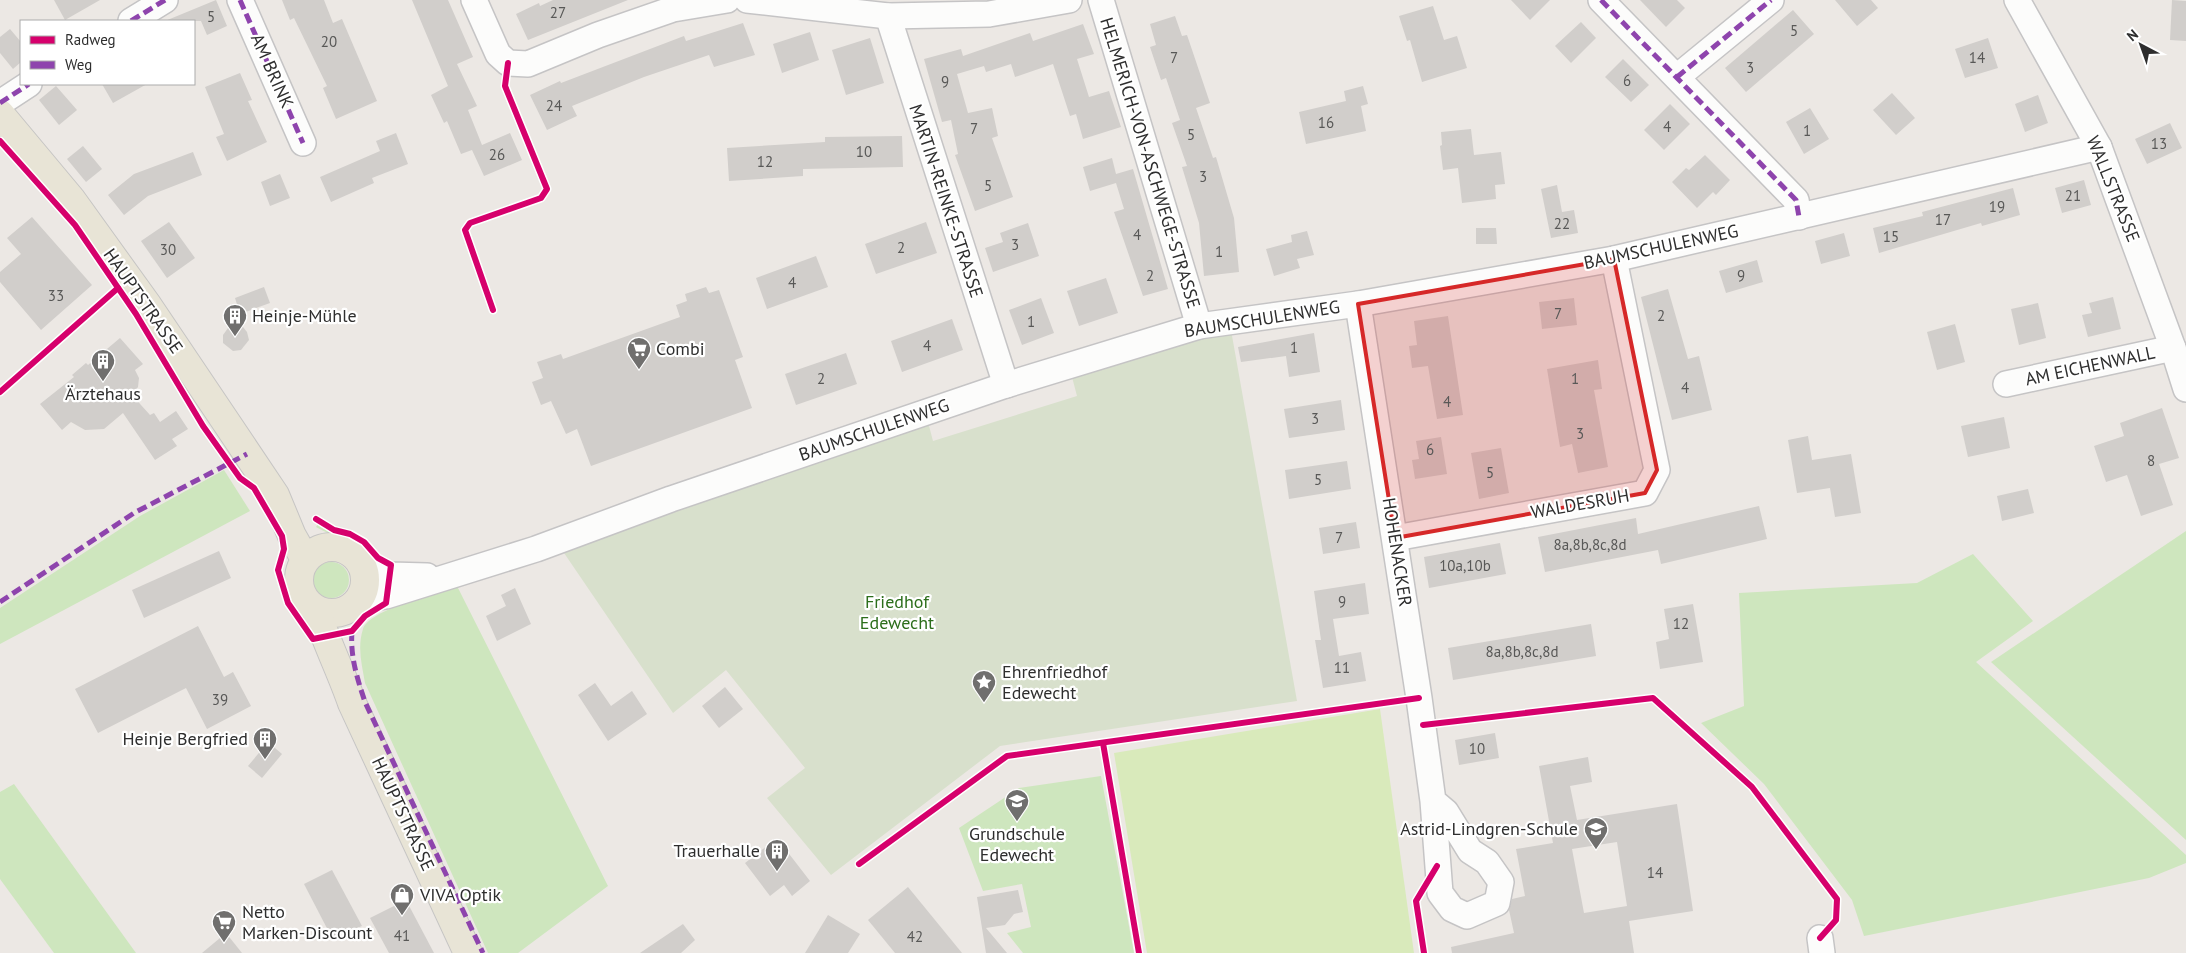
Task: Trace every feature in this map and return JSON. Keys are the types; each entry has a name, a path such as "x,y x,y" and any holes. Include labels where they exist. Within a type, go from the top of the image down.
{"main road":[{"name":"HAUPTSTRASSE","path":"0,114 71,199 129,279 275,495 307,527 314,553"},
{"path":"344,548 353,554 364,572 365,581 351,605 334,613 316,610 303,597 299,588 300,568 314,553 344,548"},
{"name":"HAUPTSTRASSE","path":"341,673 351,605"},
{"name":"HAUPTSTRASSE","path":"316,610 324,637 341,673 352,703 468,953"}],"street":[{"path":"133,20 165,0"},
{"name":"AM BRINK","path":"240,0 304,143"},
{"path":"474,0 498,54 508,63 528,64 598,35 673,8 727,0"},
{"path":"747,0 888,16 989,14 1068,0"},
{"name":"HELMERICH-VON-ASCHWEGE-STRASSE","path":"1101,0 1199,326"},
{"path":"1601,0 1796,200 1799,217"},
{"path":"1677,78 1771,0"},
{"name":"WALLSTRASSE","path":"2017,0 2099,147 2173,348 2186,390"},
{"name":"MARTIN-REINKE-STRASSE","path":"888,16 1006,385"},
{"path":"0,103 27,85"},
{"name":"BAUMSCHULENWEG","path":"351,605 449,577 536,549 680,496 1006,385 1199,326 1358,304 1614,259 2099,147"},
{"name":"WALDESRUH","path":"1395,538 1645,493 1657,470 1614,259"},
{"name":"HOHENACKER","path":"1358,304 1395,538 1433,801"},
{"name":"AM EICHENWALL","path":"2006,384 2173,348"},
{"name":"BAUMSCHULENWEG","path":"364,572 449,577"}],"highlighted area":[{"path":"1614,259 1657,470 1645,493 1395,538 1358,304"}],"green space":[{"name":"Friedhof Edewecht","path":"1231,330 1297,701 1000,746 831,875 767,798 805,768 726,670 673,713 562,550 928,422 933,441 1077,396 1072,377 1180,341"},
{"path":"224,470 250,511 0,644 0,608 140,516"},
{"path":"318,524 333,532 355,539 385,566 369,558 349,541 316,527"},
{"path":"2186,531 2186,840 1991,662"},
{"path":"1973,554 2033,621 1976,662 2186,855 2186,863 2149,878 1864,936 1852,900 1764,784 1701,723 1744,706 1739,593 1917,583"},
{"path":"331,562 338,563 344,567 348,573 348,587 344,593 338,597 331,598 324,597 318,593 314,587 313,580 314,573 318,567 324,563"},
{"path":"457,586 608,886 518,953 488,953 365,683 361,663 361,636 368,622 390,609"},
{"path":"1380,709 1414,953 1147,953 1114,753"},
{"path":"1101,776 1134,953 1023,953 1007,933 1031,927 1022,884 983,891 959,828 1019,788"},
{"path":"14,784 136,953 54,953 0,879 0,792"}],"building":[{"path":"54,0 100,0 65,20"},
{"path":"216,0 227,26 207,35 201,21 167,20"},
{"path":"282,0 324,0 333,23 342,19 377,101 336,119 323,88 327,86 294,18 290,20"},
{"path":"412,0 448,0 473,57 457,64 477,106 468,110 482,145 510,133 522,160 484,176 472,150 461,154 447,121 444,123 431,95 448,86"},
{"path":"553,0 628,0 528,40 516,14 539,3 540,6"},
{"path":"1511,0 1550,0 1530,20"},
{"path":"1640,0 1677,0 1685,8 1666,27"},
{"path":"1835,0 1871,0 1878,8 1857,26"},
{"path":"2172,0 2186,1 2186,41 2170,40"},
{"path":"1433,6 1444,40 1457,36 1467,68 1422,82 1410,40 1407,41 1399,16"},
{"path":"1793,10 1814,34 1746,92 1725,68"},
{"path":"1175,16 1182,36 1187,35 1210,103 1196,108 1213,158 1216,157 1234,218 1239,272 1204,276 1199,223 1182,167 1187,166 1172,123 1180,120 1166,78 1161,80 1150,47 1156,45 1150,24"},
{"path":"1581,22 1596,38 1571,63 1555,46"},
{"path":"743,23 755,55 714,67 709,55 644,77 572,106 577,116 547,130 530,95 560,81 561,83 684,36 686,41"},
{"path":"1083,24 1094,54 1077,59 1089,97 1109,91 1121,127 1083,139 1076,114 1070,116 1053,64 1015,77 1011,64 986,72 984,66 957,74 968,113 992,108 998,136 992,138 1013,197 975,211 955,155 958,154 951,120 942,122 924,59 961,49 963,56 1030,33 1033,41"},
{"path":"10,29 20,41 20,63 13,69 0,53 0,37"},
{"path":"810,32 819,60 782,73 773,44"},
{"path":"870,38 884,83 846,95 832,50"},
{"path":"1988,38 1998,68 1965,78 1955,49"},
{"path":"1623,59 1649,85 1631,102 1605,77"},
{"path":"240,73 252,100 248,101 267,142 227,161 216,137 224,134 205,87"},
{"path":"103,85 145,85 113,103"},
{"path":"56,86 77,110 59,125 39,100"},
{"path":"1363,86 1368,104 1361,106 1366,131 1306,144 1299,112 1346,101 1344,91"},
{"path":"1892,93 1915,118 1896,135 1873,110"},
{"path":"2038,95 2048,123 2025,132 2015,104"},
{"path":"1670,104 1690,124 1664,150 1644,130"},
{"path":"1810,108 1829,139 1804,154 1786,122"},
{"path":"2170,123 2182,148 2147,164 2135,139"},
{"path":"1471,129 1474,155 1501,152 1505,184 1495,185 1496,199 1462,203 1458,168 1443,170 1440,146 1442,145 1441,132"},
{"path":"396,133 408,164 372,178 374,183 331,202 320,177 380,151 376,141"},
{"path":"902,136 903,167 803,169 803,176 729,181 727,148 825,142 825,137"},
{"path":"83,146 102,169 86,182 67,159"},
{"path":"193,152 202,175 148,196 124,215 108,195 134,174"},
{"path":"1705,155 1730,180 1716,195 1713,192 1697,208 1672,182 1686,168 1689,170"},
{"path":"1112,158 1116,174 1133,169 1168,289 1143,296 1114,212 1124,209 1116,183 1090,191 1083,167"},
{"path":"280,174 290,198 270,206 261,182"},
{"path":"2084,180 2091,205 2062,213 2055,188"},
{"path":"1557,185 1562,212 1574,210 1578,233 1551,238 1541,189"},
{"path":"2013,188 2020,215 1982,226 1981,223 1879,253 1873,228 1923,216 1922,212"},
{"path":"32,217 92,285 41,330 0,282 0,272 21,254 7,238"},
{"path":"169,222 195,258 167,278 141,241"},
{"path":"926,222 937,253 876,274 865,244"},
{"path":"1028,223 1039,256 993,272 985,248 1003,242 1000,233"},
{"path":"1476,228 1496,228 1497,244 1476,244"},
{"path":"1307,231 1314,255 1297,259 1300,268 1274,276 1266,249 1292,242 1291,235"},
{"path":"1844,233 1850,256 1821,264 1815,241"},
{"path":"816,256 828,287 767,309 756,278"},
{"path":"1757,260 1763,282 1726,293 1719,271"},
{"path":"1106,278 1118,313 1079,326 1067,291"},
{"path":"264,287 270,303 240,314 235,298"},
{"name":"Combi","path":"706,287 709,293 719,290 743,357 735,360 752,408 591,466 577,429 566,434 551,401 541,405 532,382 543,378 537,362 561,354 563,359 680,317 676,305 687,301 685,294"},
{"path":"1668,289 1688,359 1699,356 1712,410 1672,420 1641,297"},
{"path":"2113,297 2121,329 2088,337 2082,315 2092,313 2089,303"},
{"path":"1041,298 1054,333 1022,345 1009,310"},
{"path":"1574,298 1577,325 1542,329 1539,302"},
{"path":"2038,303 2046,338 2019,345 2011,309"},
{"path":"1448,316 1463,415 1437,419 1428,366 1412,368 1409,346 1417,345 1414,321"},
{"path":"952,319 963,350 902,372 891,341"},
{"name":"Heinje-Mühle","path":"239,322 247,332 249,340 241,350 233,351 223,343 223,335 228,328"},
{"path":"1955,324 1965,362 1937,370 1927,332"},
{"path":"1314,333 1320,372 1289,377 1286,356 1241,362 1238,347"},
{"name":"Ärztehaus","path":"120,338 143,364 135,370 139,378 138,387 132,395 150,415 154,413 160,422 176,411 188,429 172,439 177,446 155,460 123,413 104,429 85,430 71,422 62,430 40,404 74,377 72,375 86,363 88,365"},
{"path":"846,353 857,384 796,405 785,374"},
{"path":"1598,360 1602,389 1594,390 1608,467 1578,473 1572,444 1560,447 1547,369"},
{"path":"1341,400 1345,430 1289,438 1284,409"},
{"path":"2162,408 2179,458 2159,464 2173,505 2141,516 2127,475 2106,482 2094,446 2124,436 2120,423"},
{"path":"2004,417 2010,448 1968,457 1961,426"},
{"path":"1808,436 1812,460 1851,454 1861,513 1835,517 1830,488 1797,493 1788,440"},
{"path":"1441,437 1447,474 1415,479 1412,460 1419,459 1416,441"},
{"path":"1501,448 1509,493 1479,499 1471,453"},
{"path":"1347,461 1351,489 1289,499 1285,470"},
{"path":"2028,489 2034,513 2002,521 1997,496"},
{"path":"1759,506 1767,539 1661,564 1658,550 1545,572 1538,537 1636,518 1638,534"},
{"path":"1356,522 1360,548 1323,554 1319,528"},
{"path":"1500,543 1506,574 1429,588 1424,557"},
{"path":"219,551 231,578 144,618 132,590"},
{"path":"1365,583 1369,614 1333,619 1339,656 1361,652 1366,681 1323,688 1315,640 1321,640 1314,591"},
{"path":"515,588 531,624 497,641 486,616 506,606 501,595"},
{"path":"1693,604 1703,662 1660,669 1656,642 1669,639 1664,609"},
{"path":"1591,624 1596,656 1453,680 1448,648"},
{"path":"198,626 224,677 233,672 251,706 207,729 186,688 98,733 75,689"},
{"path":"595,683 611,706 632,691 647,714 608,741 578,695"},
{"path":"725,687 743,709 719,728 702,706"},
{"path":"1495,733 1499,758 1459,765 1455,740"},
{"name":"Heinje Bergfried","path":"268,742 282,754 262,778 248,766"},
{"path":"1588,757 1592,782 1570,786 1577,820 1677,804 1693,911 1629,921 1634,953 1452,953 1451,947 1514,933 1509,910 1512,899 1525,896 1516,849 1553,843 1539,766","holes":["1617,842 1627,906 1584,913 1572,849"]},
{"name":"Trauerhalle","path":"767,846 773,854 783,846 810,881 792,896 784,885 770,896 745,863"},
{"path":"332,870 362,926 332,938 304,884"},
{"path":"908,887 962,953 895,953 868,920"},
{"path":"1018,890 1023,912 1014,914 1005,925 986,928 1007,953 986,953 977,897"},
{"path":"406,900 434,953 389,953 370,918"},
{"path":"828,915 860,934 848,953 805,953"},
{"path":"683,924 695,940 681,953 640,953"},
{"name":"Netto Marken-Discount","path":"226,933 242,953 202,953"}],"marked path":[{"path":"133,20 165,0"},
{"path":"240,0 303,143"},
{"path":"1601,0 1796,200 1799,217"},
{"path":"1677,77 1771,0"},
{"path":"0,103 27,85"},
{"path":"0,602 134,513 247,454"},
{"path":"352,631 353,658 365,702 483,953"}],"cycle path":[{"path":"493,310 465,230 470,223 541,198 547,189 505,86 508,63"},
{"path":"0,141 75,225 136,314 203,426 240,478 254,488 282,536 284,549 278,570 288,603 313,639 352,631 365,616 386,603 391,565 378,558 364,542 350,534 334,530 316,519"},
{"path":"0,392 118,288"},
{"path":"859,864 1007,756 1419,698"},
{"path":"1423,725 1653,698 1752,787 1837,899 1836,920 1820,938"},
{"path":"1103,743 1139,953"},
{"path":"1424,953 1416,901 1437,866"}],"place":[{"name":"Heinje-Mühle","path":"235,337"},
{"name":"Combi","path":"639,370"},
{"name":"Ärztehaus","path":"103,382"},
{"name":"Ehrenfriedhof Edewecht","path":"984,703"},
{"name":"Heinje Bergfried","path":"265,760"},
{"name":"Grundschule Edewecht","path":"1017,822"},
{"name":"Astrid-Lindgren-Schule","path":"1596,850"},
{"name":"Trauerhalle","path":"777,872"},
{"name":"VIVA Optik","path":"402,916"},
{"name":"Netto Marken-Discount","path":"224,943"}]}
